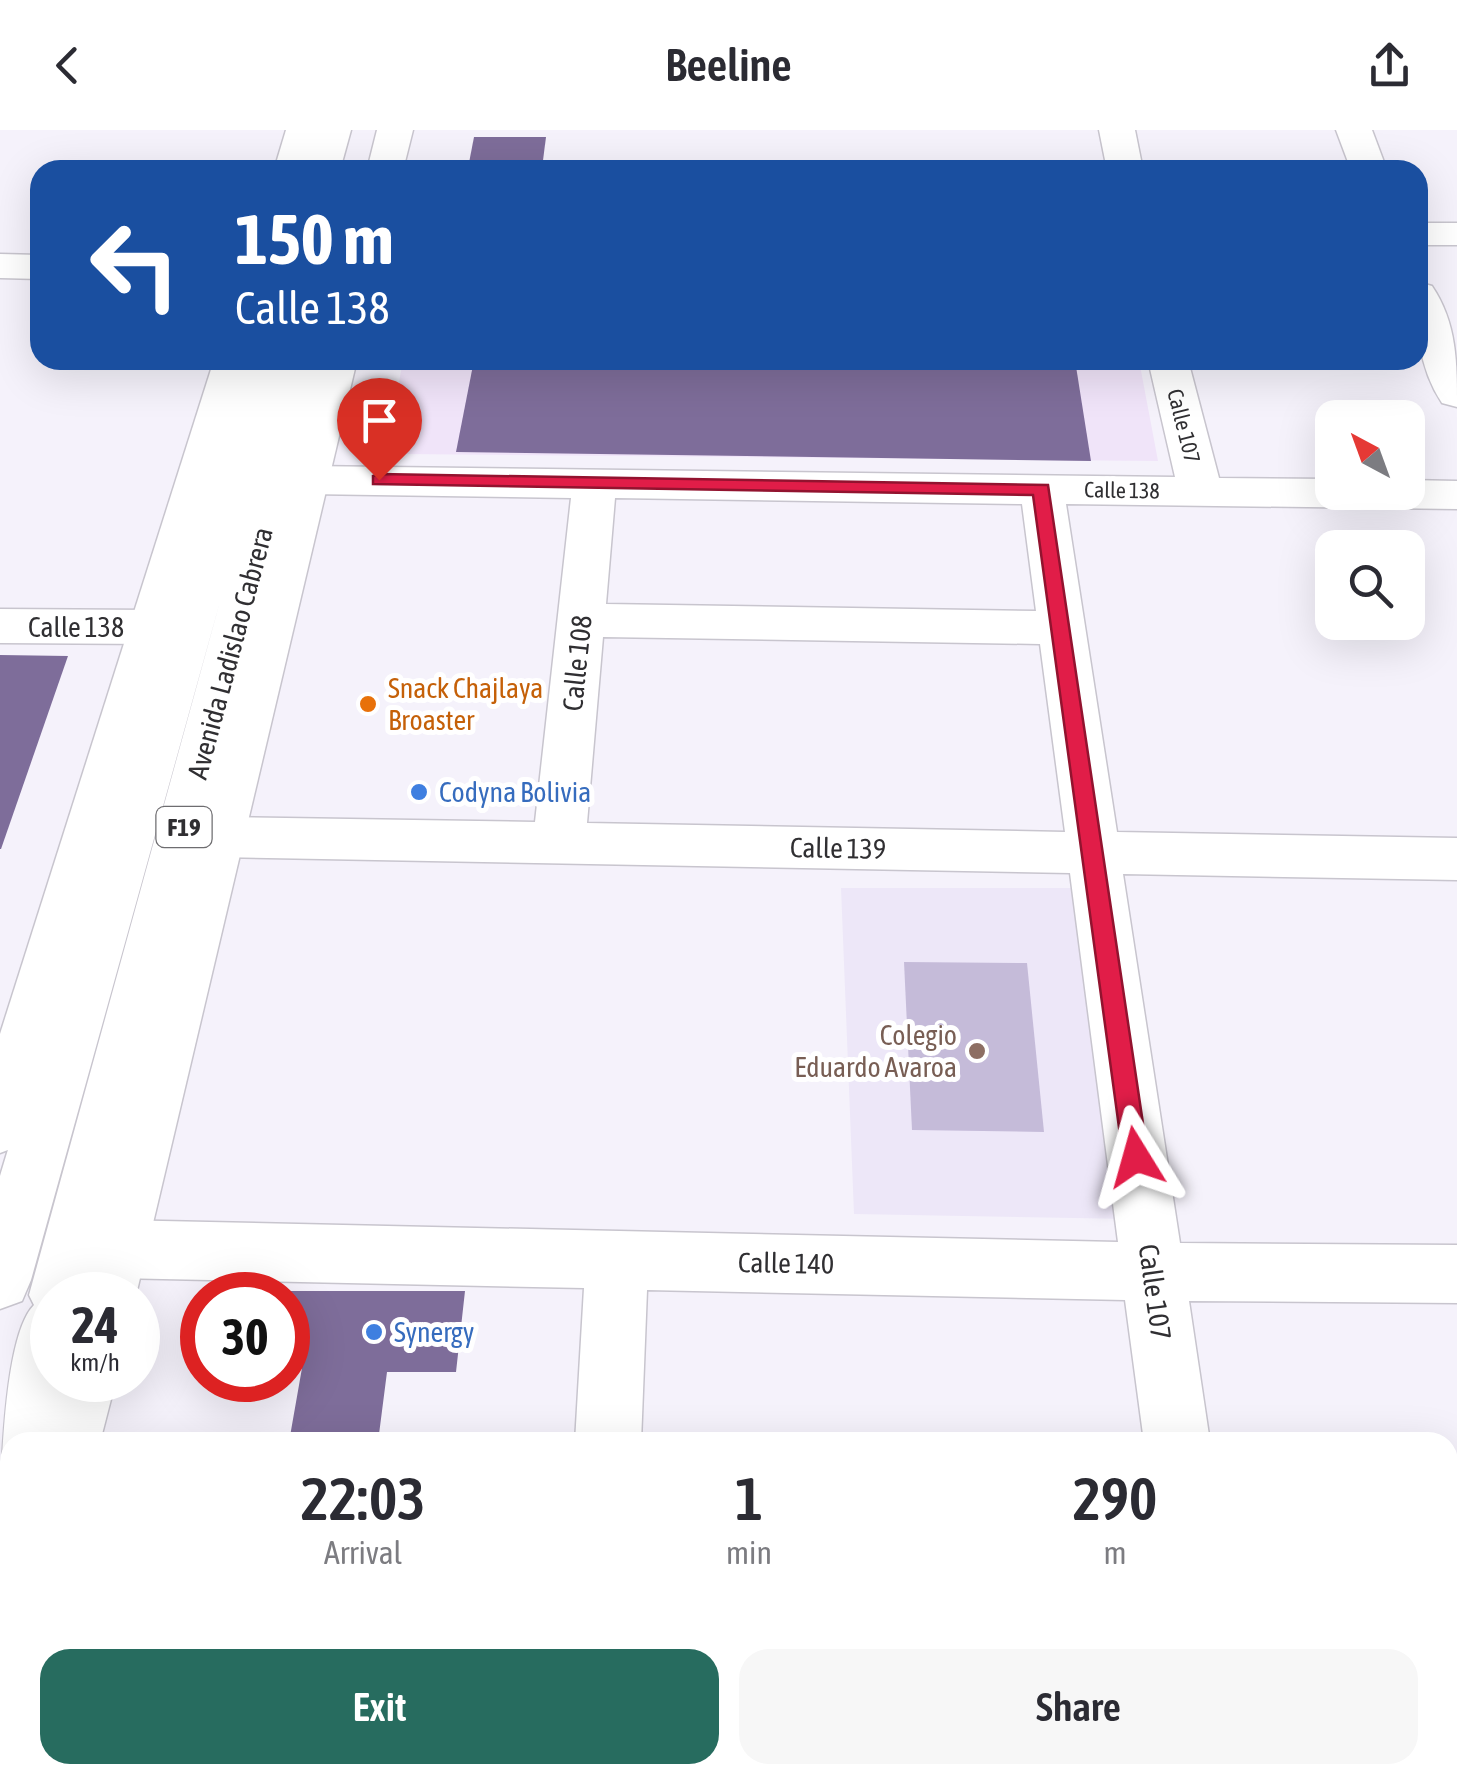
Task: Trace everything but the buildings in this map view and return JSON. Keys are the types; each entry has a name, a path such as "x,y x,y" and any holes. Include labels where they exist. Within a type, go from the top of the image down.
{"main road":[{"path":"295,160 304,130"},
{"path":"325,160 333,130"},
{"path":"360,160 368,130"},
{"path":"388,160 395,130"},
{"path":"1117,130 1123,160"},
{"path":"1354,130 1365,160"},
{"path":"1428,234 1457,234"},
{"path":"0,266 30,266"},
{"path":"1428,320 1457,394"},
{"path":"0,1127 231,370"},
{"name":"Avenida Ladislao Cabrera","path":"0,1280 263,370"},
{"name":"Avenida Ladislao Cabrera","path":"67,1272 304,370"},
{"name":"Avenida Ladislao Cabrera","path":"110,1272 334,370"},
{"name":"Calle 107","path":"1170,370 1200,492"},
{"name":"Calle 138","path":"307,480 1457,496"},
{"name":"Calle 108","path":"559,843 595,482"},
{"name":"Calle 107","path":"1042,489 1176,1432"},
{"path":"582,620 1061,628"},
{"name":"Calle 138","path":"0,626 152,627"},
{"name":"Calle 139","path":"218,837 1457,859"},
{"path":"608,1432 617,1258"},
{"name":"Calle 140","path":"110,1272 617,1258 1152,1272 1457,1274"},
{"path":"25,1432 33,1402"},
{"path":"70,1432 77,1402"}],"shaded area":[{"path":"401,370 1141,370 1158,461 402,454 388,443"},
{"name":"Colegio Eduardo Avaroa","path":"841,888 1082,888 1132,1219 854,1214"},
{"path":"904,962 1027,963 1044,1132 912,1130"}],"place":[{"name":"Snack Chajlaya Broaster","path":"368,704"},
{"name":"Codyna Bolivia","path":"419,792"},
{"name":"Colegio Eduardo Avaroa","path":"977,1051"},
{"name":"Synergy","path":"374,1332"}],"route":[{"path":"379,480 1042,489 1136,1157"}]}
